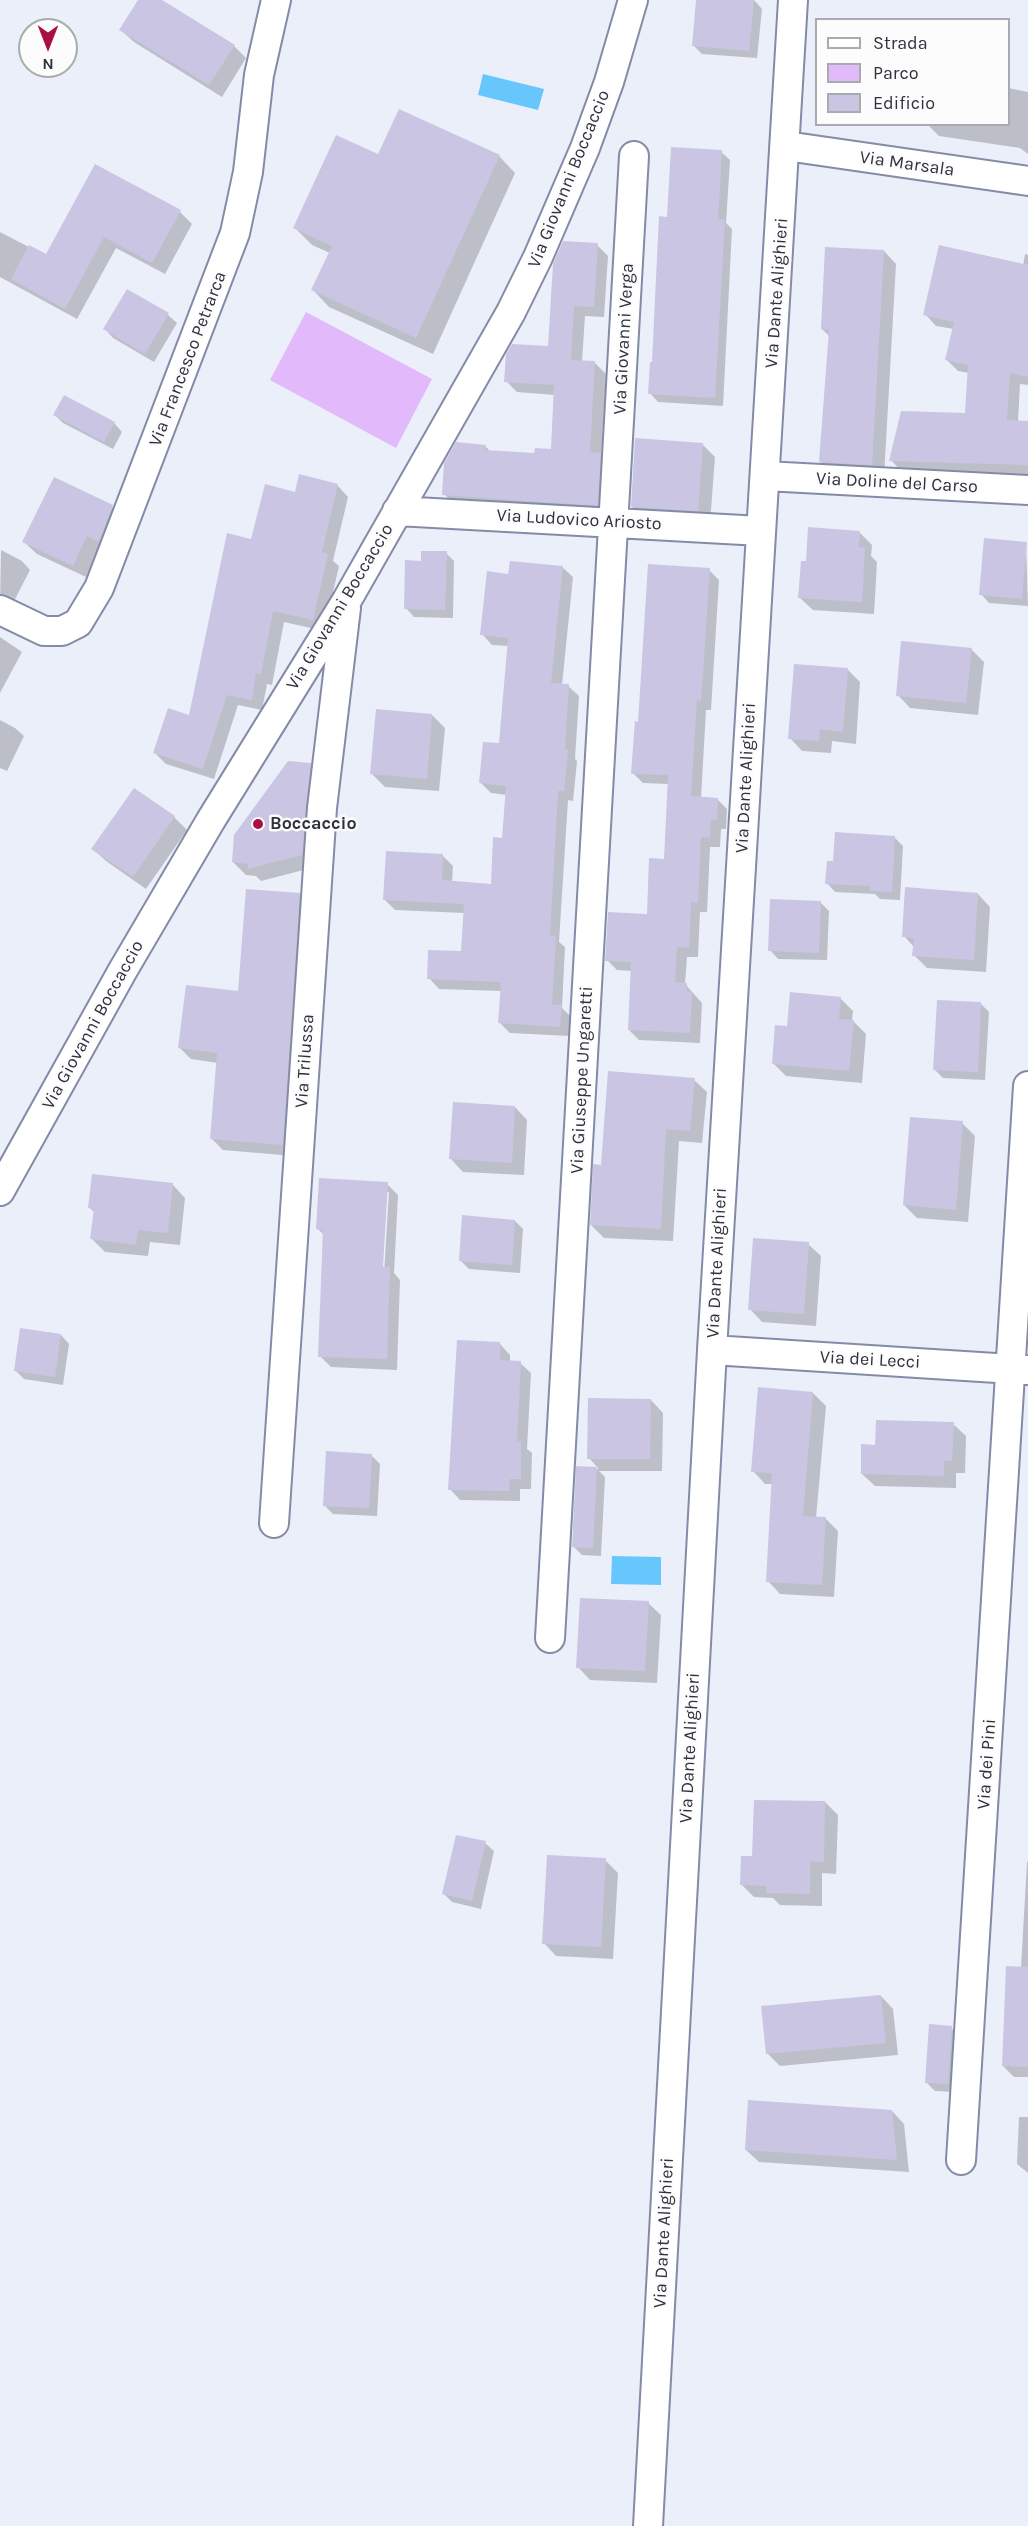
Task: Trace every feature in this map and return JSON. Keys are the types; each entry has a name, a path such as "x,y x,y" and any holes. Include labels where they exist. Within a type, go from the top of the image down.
{"street":[{"name":"Via Francesco Petrarca","path":"0,610 37,628 62,631 78,623 99,588 231,245 246,186 259,75 276,0"},
{"name":"Via Giovanni Boccaccio","path":"0,1191 195,846 347,600 496,340 538,256 598,116 633,0"},
{"name":"Via Dante Alighieri","path":"648,2526 712,1350 793,0"},
{"name":"Via Marsala","path":"786,146 1028,181"},
{"name":"Via Giovanni Verga","path":"614,522 634,156"},
{"name":"Via Doline del Carso","path":"765,476 1028,490"},
{"name":"Via Ludovico Ariosto","path":"396,511 761,531"},
{"name":"Via Giuseppe Ungaretti","path":"550,1638 614,522"},
{"name":"Via Trilussa","path":"274,1523 322,808 347,600"},
{"name":"Via dei Pini","path":"961,2160 1020,1369 1028,1086"},
{"name":"Via dei Lecci","path":"712,1350 1020,1369"}],"green space":[{"path":"306,312 432,379 396,448 270,380"}],"water":[{"path":"483,74 544,89 538,110 478,95"},
{"path":"612,1556 661,1557 661,1585 611,1584"}],"building":[{"path":"138,0 162,0 235,45 209,85 119,30"},
{"path":"696,0 754,0 749,51 692,46"},
{"path":"399,109 500,155 416,338 311,290 332,246 293,228 336,135 378,154"},
{"path":"671,147 722,150 718,219 725,219 715,398 648,394 650,362 652,362 659,216 667,217"},
{"path":"95,164 181,210 152,263 104,237 65,309 11,279 29,245 46,254"},
{"path":"563,241 598,243 594,307 574,306 571,360 595,361 590,452 601,453 598,506 442,495 444,463 456,442 486,445 485,450 534,453 535,448 551,449 554,385 504,382 506,354 512,344 548,346 553,264"},
{"path":"939,245 1028,265 1028,377 1010,373 1007,420 1028,421 1028,465 889,461 901,411 965,413 968,365 945,360 954,322 923,315"},
{"path":"825,247 884,250 872,465 819,462 829,330 821,329"},
{"path":"127,289 169,313 145,354 103,329"},
{"path":"64,395 115,422 104,442 53,415"},
{"path":"635,438 703,443 698,511 631,507"},
{"path":"299,474 338,484 322,552 328,554 313,620 273,611 261,674 256,673 252,700 227,695 203,769 153,753 168,708 189,715 227,533 251,539 265,484 295,492"},
{"path":"54,477 113,505 99,542 87,536 73,566 22,542"},
{"path":"808,527 860,531 859,547 865,548 862,602 798,598 801,561 806,561"},
{"path":"984,538 1027,542 1022,599 979,595"},
{"path":"421,551 447,551 445,610 404,609 405,560 421,561"},
{"path":"510,561 563,566 551,683 569,684 565,749 568,750 564,791 558,791 550,935 556,936 552,1005 562,1005 560,1027 498,1023 501,982 427,979 428,950 461,951 464,904 383,900 386,851 443,854 442,880 491,884 493,837 502,838 506,786 479,783 483,742 499,743 508,638 480,635 487,571 508,574"},
{"path":"648,564 710,568 701,701 697,700 691,796 718,798 717,820 711,820 710,838 701,837 698,903 691,902 689,948 677,947 675,982 687,983 687,991 692,992 690,1033 628,1030 631,962 605,961 608,912 647,914 649,858 664,859 668,775 631,774 635,721 638,722"},
{"path":"901,641 972,648 966,703 896,696"},
{"path":"794,664 848,668 843,732 820,729 819,741 788,739"},
{"path":"376,709 432,714 427,779 370,774"},
{"path":"288,761 311,763 302,855 247,869 248,864 232,862 234,835"},
{"path":"134,788 175,816 133,877 91,849"},
{"path":"835,832 895,836 892,892 870,891 870,886 825,884 827,861 833,861"},
{"path":"905,887 978,893 974,960 912,956 914,938 902,937"},
{"path":"246,889 300,893 283,1145 210,1139 217,1053 178,1048 186,985 238,991"},
{"path":"770,899 821,901 819,953 768,951"},
{"path":"790,992 841,997 839,1019 854,1020 849,1071 772,1064 775,1025 787,1026"},
{"path":"937,1000 981,1002 978,1072 933,1070"},
{"path":"608,1071 695,1078 690,1131 666,1129 661,1229 590,1225 593,1164 601,1165"},
{"path":"453,1102 515,1106 512,1163 449,1159"},
{"path":"910,1117 963,1121 956,1210 903,1205"},
{"path":"92,1174 173,1183 168,1233 138,1230 136,1245 90,1239 94,1209 88,1208"},
{"path":"319,1178 388,1182 383,1267 390,1267 387,1359 318,1357 323,1230 316,1229"},
{"path":"462,1215 515,1220 512,1265 459,1261"},
{"path":"753,1238 809,1242 804,1314 748,1310"},
{"path":"20,1328 61,1334 55,1377 14,1371"},
{"path":"457,1340 500,1342 500,1360 521,1361 517,1441 521,1441 521,1479 510,1479 509,1491 448,1490"},
{"path":"758,1387 813,1392 803,1516 826,1517 822,1585 766,1582 772,1473 751,1472"},
{"path":"588,1398 651,1399 650,1459 587,1459"},
{"path":"876,1420 954,1422 952,1461 944,1461 944,1476 861,1474 861,1444 875,1445"},
{"path":"326,1451 372,1454 369,1508 323,1506"},
{"path":"576,1466 597,1467 593,1548 572,1547"},
{"path":"580,1598 649,1601 645,1671 576,1668"},
{"path":"754,1800 825,1801 824,1862 810,1861 810,1894 766,1893 766,1886 740,1885 741,1856 752,1856"},
{"path":"456,1835 486,1841 472,1901 442,1894"},
{"path":"547,1855 606,1858 601,1947 542,1944"},
{"path":"1006,1966 1028,1967 1028,2067 1002,2066"},
{"path":"881,1995 886,2043 766,2054 761,2006"},
{"path":"929,2024 952,2026 948,2084 925,2083"},
{"path":"748,2100 892,2110 897,2160 745,2150"}],"place":[{"name":"Boccaccio","path":"258,824"}]}
